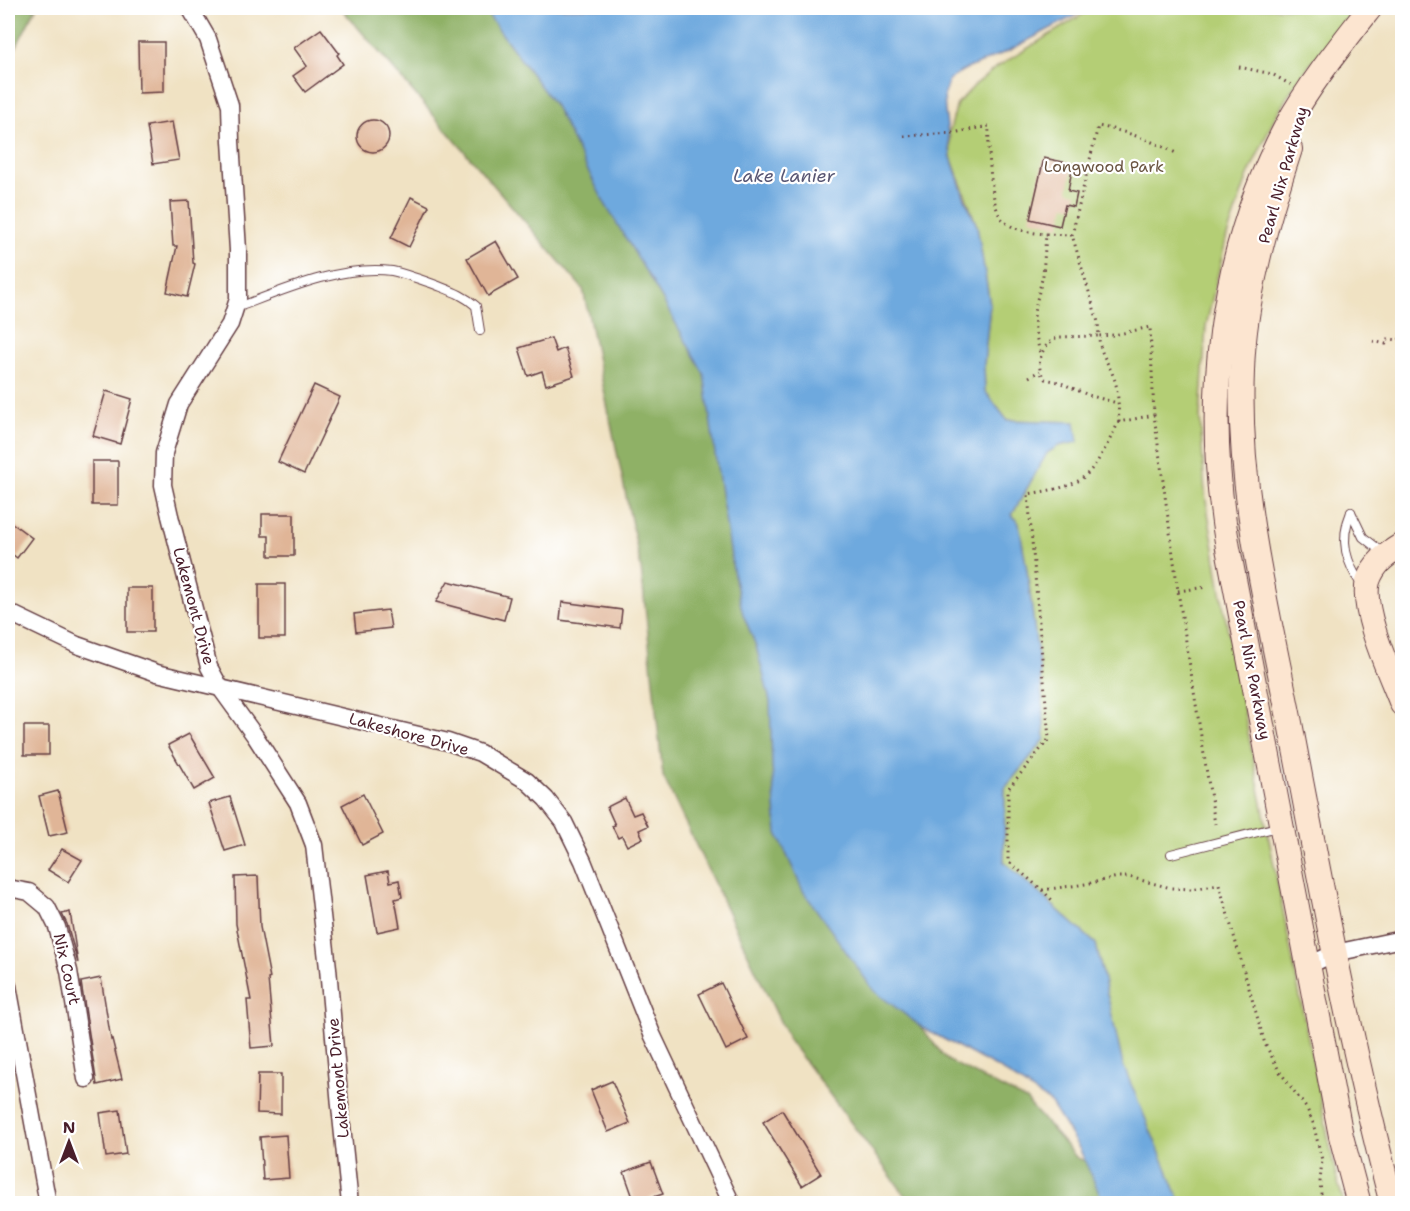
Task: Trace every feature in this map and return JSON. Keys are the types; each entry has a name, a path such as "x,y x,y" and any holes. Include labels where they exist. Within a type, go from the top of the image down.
{"street":[{"name":"Lakemont Drive","path":"190,8 208,39 230,105 238,250 238,299 230,324 179,404 164,453 164,485 209,667 221,689 255,736 297,803 314,845 350,1203"},
{"path":"1300,86 1370,8"},
{"name":"Pearl Nix Parkway","path":"1300,86 1287,126 1252,204 1239,244 1229,288 1217,368 1216,418 1221,508 1341,1136 1359,1203"},
{"name":"Pearl Nix Parkway","path":"1300,86 1283,171 1262,249 1245,328 1241,413 1243,459 1255,543 1335,953 1373,1130 1392,1203"},
{"path":"1394,550 1373,570 1367,592 1373,632 1402,704"},
{"name":"Lakeshore Drive","path":"8,612 77,645 157,673 448,742 480,753 527,781 546,799 564,822 583,861 652,1034 732,1203"},
{"name":"Nix Court","path":"8,888 29,892 47,906 57,927 69,971 86,1078"},
{"path":"1309,964 1335,953 1402,939"},
{"path":"8,986 48,1203"}],"lane":[{"path":"235,309 289,288 343,272 391,271 465,296 477,306 480,331"},
{"path":"1367,592 1352,571 1347,556 1344,540 1351,512 1363,537 1394,550"},
{"path":"1171,854 1281,826"}],"path":[{"path":"1239,67 1272,74 1290,85 1300,86"},
{"path":"904,136 953,133 989,126 988,140 996,211 1007,224 1029,232 1072,235"},
{"path":"1052,900 1008,861 1008,789 1049,739 1028,494 1066,486 1080,480 1094,466 1119,422 1114,377 1102,354 1098,322 1072,235 1098,126 1126,131 1149,139 1178,154"},
{"path":"1046,234 1043,275 1034,312 1035,331 1041,358 1040,371 1045,379 1117,403"},
{"path":"1041,358 1047,343 1058,337 1099,336 1149,327 1154,415 1178,591 1215,824"},
{"path":"1373,341 1386,344 1388,339 1400,340 1402,335"},
{"path":"1029,377 1040,371"},
{"path":"1119,422 1154,415"},
{"path":"1178,591 1207,586"},
{"path":"1042,890 1118,877 1139,879 1171,888 1192,889 1219,884 1265,1044 1280,1072 1307,1109 1313,1123 1322,1160 1320,1182 1322,1203"}],"green space":[{"path":"8,8 36,8 8,63"},
{"path":"341,8 510,8 675,269 737,445 843,929 947,1060 1026,1100 1077,1158 1146,1181 1153,1203 911,1203 789,1040 663,776 641,568 583,289"},
{"name":"Longwood Park","path":"1093,8 1357,8 1290,92 1273,121 1247,178 1226,239 1206,326 1200,416 1205,494 1224,610 1306,1028 1336,1176 1344,1203 1153,1203 1096,944 1004,862 1005,788 1045,739 1040,673 1027,570 1012,515 1047,453 1058,446 1077,442 1075,422 1007,420 985,391 984,365 990,304 977,226 951,157 950,136 905,138 905,133 950,130 957,104 975,85 994,69"}],"water":[{"name":"Lake Lanier","path":"483,8 1089,8 1008,51 962,71 949,80 944,94 945,111 951,157 977,226 990,304 984,365 985,391 1007,420 1075,422 1078,442 1058,446 1047,453 1012,515 1019,523 1027,570 1040,673 1045,739 1005,788 1004,862 1096,944 1123,1065 1181,1203 1104,1203 1079,1148 1050,1102 998,1068 923,1028 874,991 803,891 777,833 770,701 756,646 743,614 734,576 704,374 605,204 555,106"}],"building":[{"path":"321,29 339,53 337,55 343,64 305,92 293,76 307,66 294,48"},
{"path":"138,42 164,42 164,92 139,93"},
{"path":"373,120 384,125 389,136 384,147 373,152 362,147 357,136 362,125"},
{"path":"172,122 179,160 153,164 147,126"},
{"path":"1044,158 1073,164 1068,191 1077,193 1074,207 1065,205 1060,226 1030,219"},
{"path":"411,197 429,206 409,247 391,238"},
{"path":"189,201 193,263 195,264 187,297 167,292 177,246 173,246 170,202"},
{"path":"496,241 518,279 488,296 467,258"},
{"path":"551,338 556,352 565,348 574,376 546,385 542,371 528,376 519,348"},
{"path":"314,385 340,397 304,474 278,462"},
{"path":"106,391 132,399 120,444 93,436"},
{"path":"92,461 118,461 118,505 92,505"},
{"path":"262,514 294,514 294,556 269,556 269,536 262,536"},
{"path":"8,520 32,538 17,558 8,551"},
{"path":"448,581 510,597 504,620 436,602"},
{"path":"259,584 285,584 285,638 259,638"},
{"path":"127,588 153,588 153,632 127,632"},
{"path":"562,602 622,610 620,628 560,620"},
{"path":"388,610 391,628 356,632 354,614"},
{"path":"24,726 49,726 49,755 24,755"},
{"path":"189,734 215,778 194,790 168,745"},
{"path":"58,791 68,832 49,836 39,796"},
{"path":"363,794 383,834 362,845 342,805"},
{"path":"230,797 245,845 225,851 209,803"},
{"path":"625,798 633,815 641,812 648,826 639,830 643,838 627,846 622,836 618,838 607,807"},
{"path":"62,849 82,860 68,882 48,870"},
{"path":"388,871 390,882 399,880 402,897 395,899 400,927 377,932 367,875"},
{"path":"258,876 260,927 270,978 268,979 274,1046 251,1048 247,1000 251,1000 236,924 235,877"},
{"path":"70,912 78,963 62,914"},
{"path":"101,978 111,1040 122,1079 97,1085 81,982"},
{"path":"721,983 748,1039 726,1050 699,994"},
{"path":"258,1074 281,1074 281,1114 257,1113"},
{"path":"612,1081 630,1123 608,1132 591,1090"},
{"path":"120,1110 126,1154 106,1157 100,1113"},
{"path":"782,1110 821,1174 802,1186 763,1122"},
{"path":"286,1135 289,1178 263,1180 260,1137"},
{"path":"651,1162 663,1194 635,1203 624,1172"}]}
